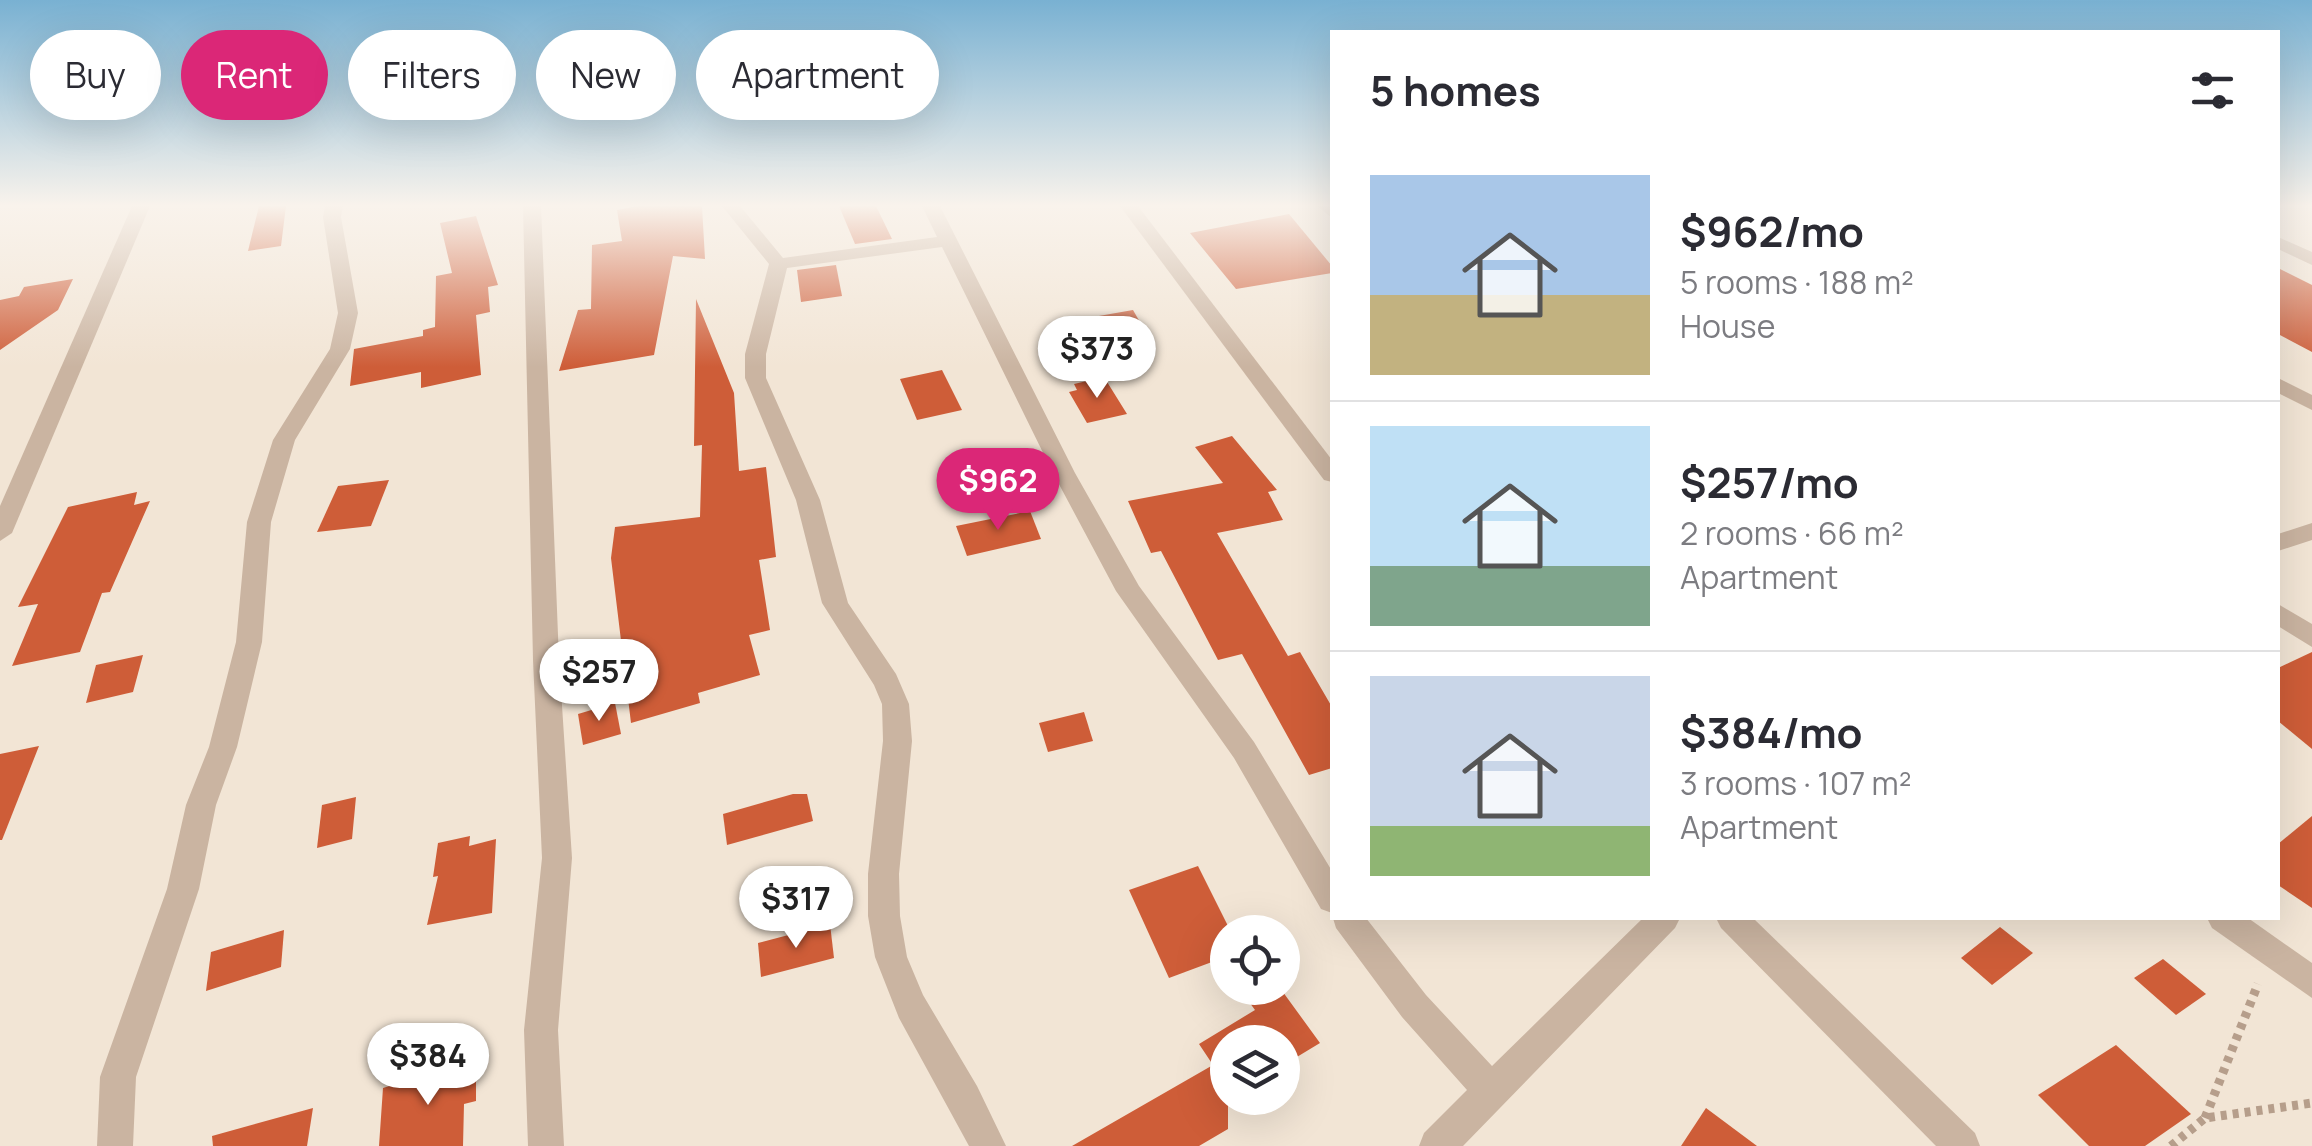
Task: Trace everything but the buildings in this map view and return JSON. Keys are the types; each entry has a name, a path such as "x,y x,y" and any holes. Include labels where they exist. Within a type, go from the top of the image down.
{"street":[{"path":"0,532 118,259"},
{"path":"115,1146 118,1077 183,889 201,805 223,747 249,642 259,522 284,440 340,349 348,312 339,259"},
{"path":"534,259 546,660 557,858 541,1030 546,1146"},
{"path":"774,259 778,264 776,293 763,321 753,371 782,447 804,489 826,557 833,599 852,636 892,693 898,724 882,887 890,956 921,1027 972,1108 988,1146"},
{"path":"778,264 811,259"},
{"path":"956,259 1129,591 1244,750 1330,896"},
{"path":"1169,259 1330,472"},
{"path":"2280,385 2312,404"},
{"path":"2280,541 2312,532"},
{"path":"2280,614 2312,637"},
{"path":"1348,920 1414,1006 1490,1089"},
{"path":"1437,1146 1662,920"},
{"path":"1734,920 1962,1146"},
{"path":"2226,920 2312,982"}],"path":[{"path":"2171,1146 2205,1118 2271,950"},
{"path":"2205,1118 2312,1103"}]}
